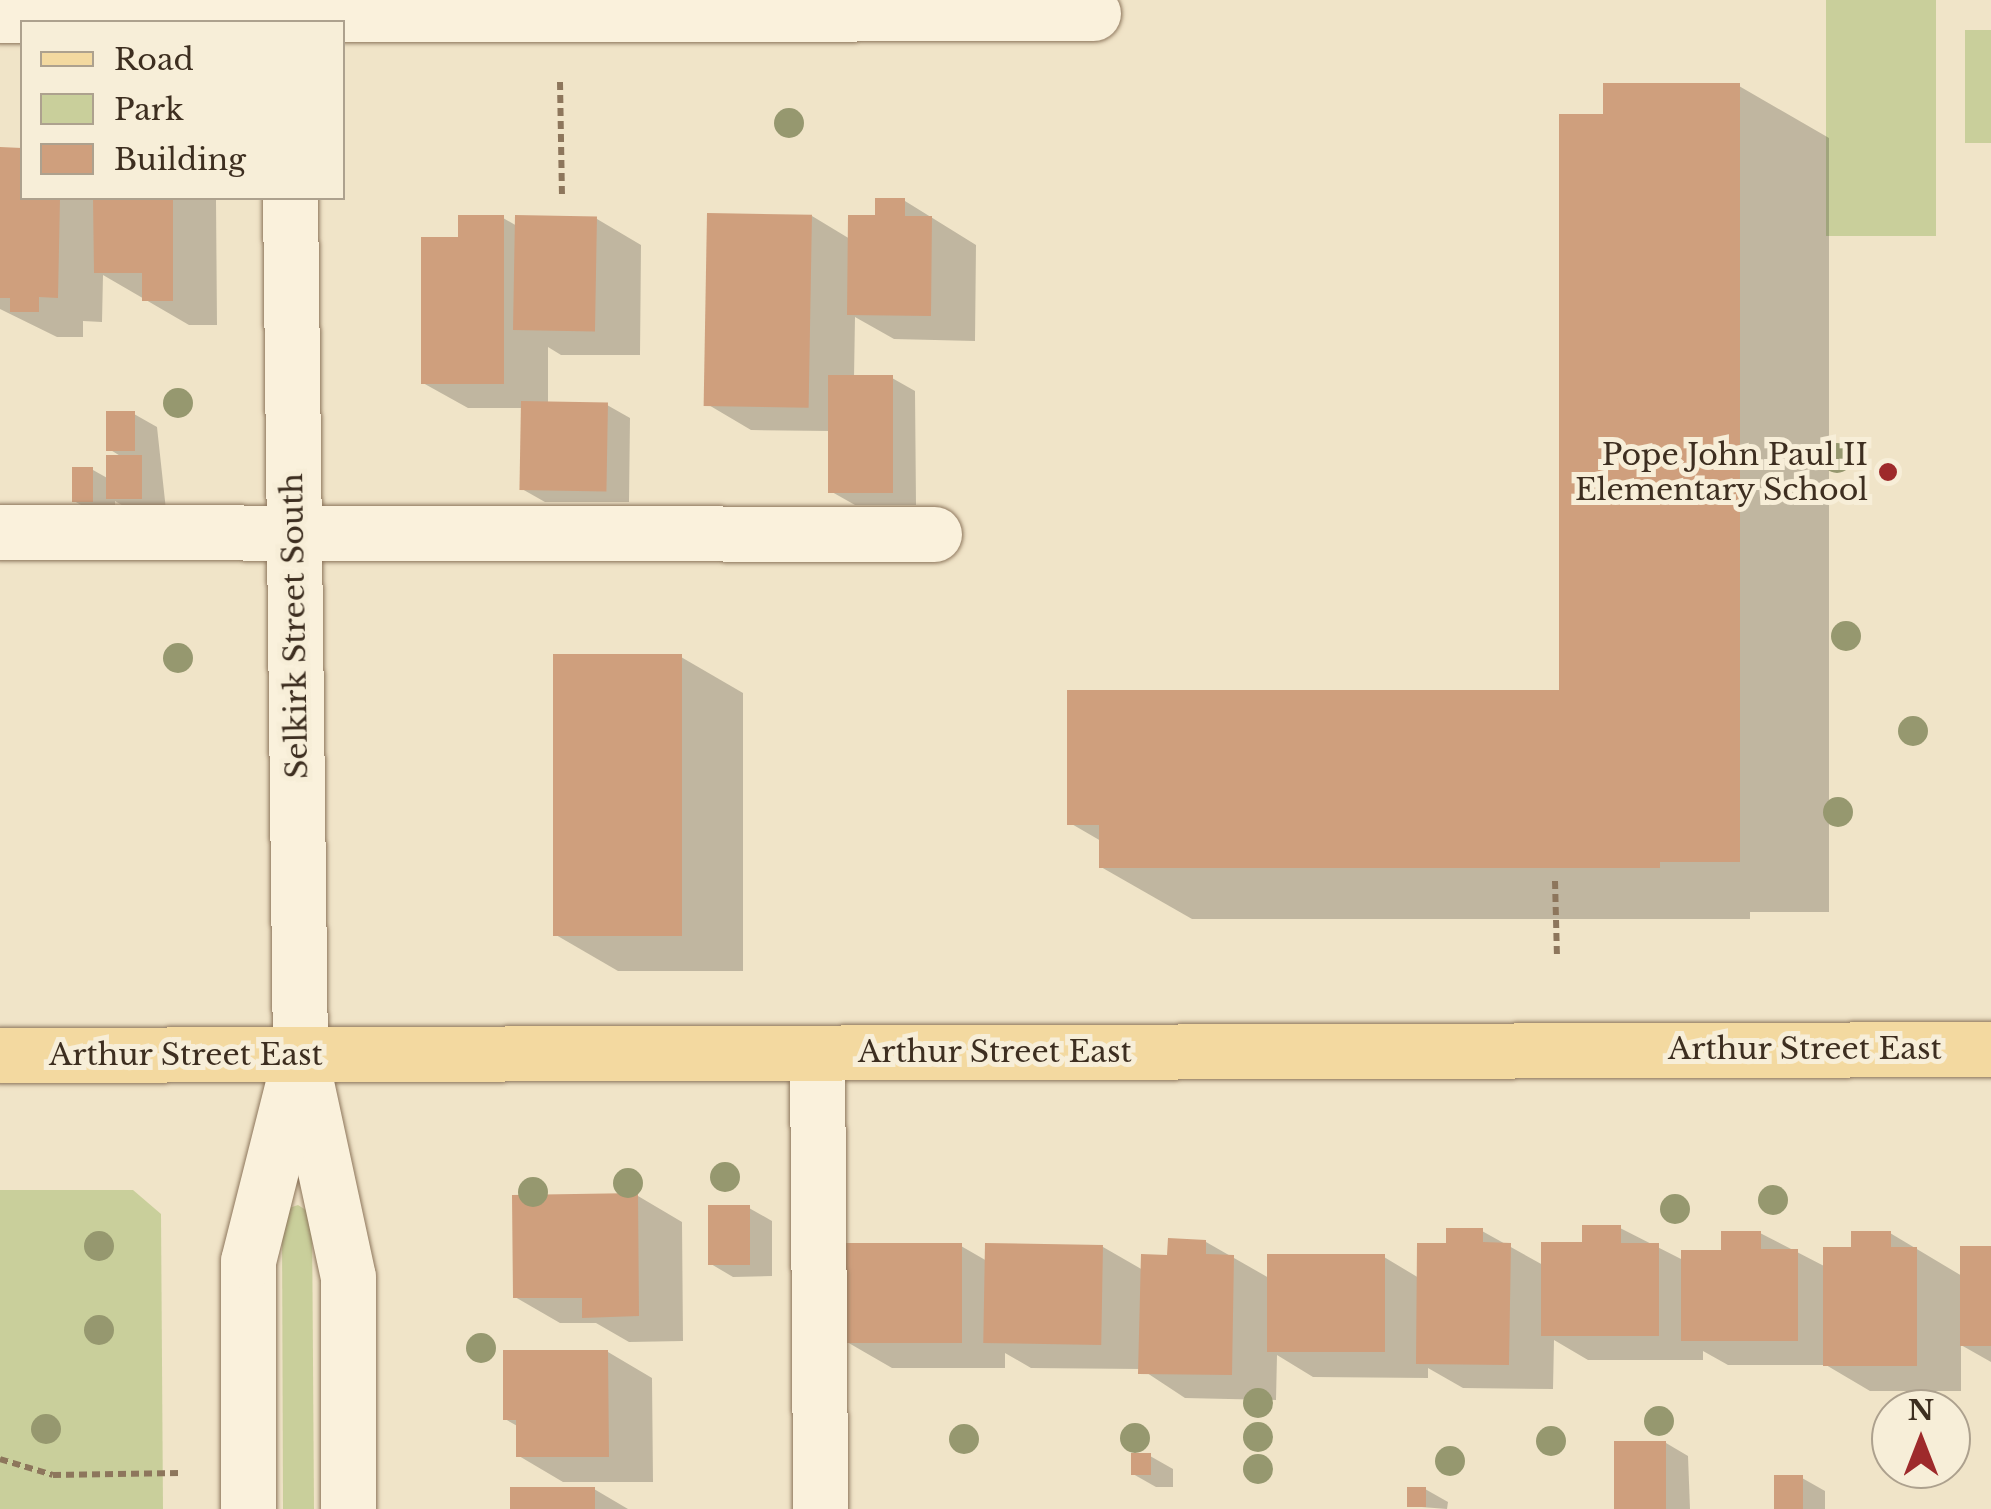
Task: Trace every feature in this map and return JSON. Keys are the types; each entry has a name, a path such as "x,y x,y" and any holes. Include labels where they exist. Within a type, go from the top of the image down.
{"main road":[{"name":"Arthur Street East","path":"0,1055 1991,1049"}],"street":[{"path":"0,16 1093,13"},
{"name":"Selkirk Street South","path":"290,200 300,1055 348,1277 348,1509"},
{"path":"0,532 294,529 934,534"},
{"path":"816,1052 820,1509"},
{"name":"Selkirk Street South","path":"248,1490 248,1261 300,1055"}],"path":[{"path":"559,15 562,196"},
{"path":"1555,881 1557,955"},
{"path":"0,1458 53,1475 248,1490"}],"green space":[{"path":"1826,0 1936,0 1936,236 1826,236"},
{"path":"1965,30 1991,30 1991,143 1965,143"},
{"path":"0,1190 133,1190 161,1214 163,1509 0,1509"},
{"path":"298,1205 312,1214 314,1509 283,1509 282,1227 289,1208"}],"building":[{"path":"1603,83 1740,83 1740,862 1660,862 1660,868 1099,868 1099,825 1067,825 1067,690 1559,690 1559,114 1603,114"},
{"path":"0,147 20,148 20,200 60,200 58,298 39,297 39,312 10,312 10,298 0,298"},
{"path":"875,198 905,198 905,216 932,216 931,316 847,315 848,215 875,215"},
{"path":"93,200 173,200 173,301 142,301 142,273 94,273"},
{"path":"707,213 812,215 809,408 704,406"},
{"path":"458,215 504,215 504,384 421,384 421,237 458,237"},
{"path":"515,215 597,216 595,331 513,330"},
{"path":"828,375 893,375 893,493 828,493"},
{"path":"521,401 608,403 606,492 519,490"},
{"path":"106,411 135,411 135,451 106,451"},
{"path":"106,455 142,455 142,499 106,499"},
{"path":"72,467 93,467 93,502 72,502"},
{"path":"553,654 682,654 682,936 553,936"},
{"path":"638,1193 639,1316 582,1318 582,1298 513,1298 512,1195"},
{"path":"708,1205 750,1205 750,1265 708,1265"},
{"path":"1582,1225 1621,1225 1621,1243 1659,1243 1659,1336 1541,1336 1541,1242 1582,1242"},
{"path":"1446,1228 1483,1228 1483,1242 1511,1243 1509,1365 1416,1364 1417,1243 1446,1243"},
{"path":"1721,1231 1761,1231 1761,1249 1798,1249 1798,1341 1681,1341 1681,1250 1721,1250"},
{"path":"1851,1231 1891,1231 1891,1247 1917,1247 1917,1366 1823,1366 1823,1247 1851,1247"},
{"path":"1168,1238 1206,1240 1206,1254 1234,1255 1232,1375 1138,1374 1141,1254 1167,1255"},
{"path":"845,1243 962,1243 962,1343 845,1343"},
{"path":"985,1243 1103,1245 1101,1345 983,1343"},
{"path":"1960,1246 1991,1246 1991,1346 1960,1346"},
{"path":"1267,1254 1385,1254 1385,1352 1267,1352"},
{"path":"503,1350 608,1350 609,1457 516,1457 516,1420 503,1420"},
{"path":"1614,1441 1666,1441 1666,1509 1614,1509"},
{"path":"1131,1453 1151,1453 1151,1475 1131,1475"},
{"path":"1774,1475 1803,1475 1803,1509 1774,1509"},
{"path":"510,1487 595,1487 595,1509 510,1509"},
{"path":"1407,1487 1426,1487 1426,1507 1407,1507"}],"place":[{"name":"Pope John Paul II Elementary School","path":"1888,472"}]}
